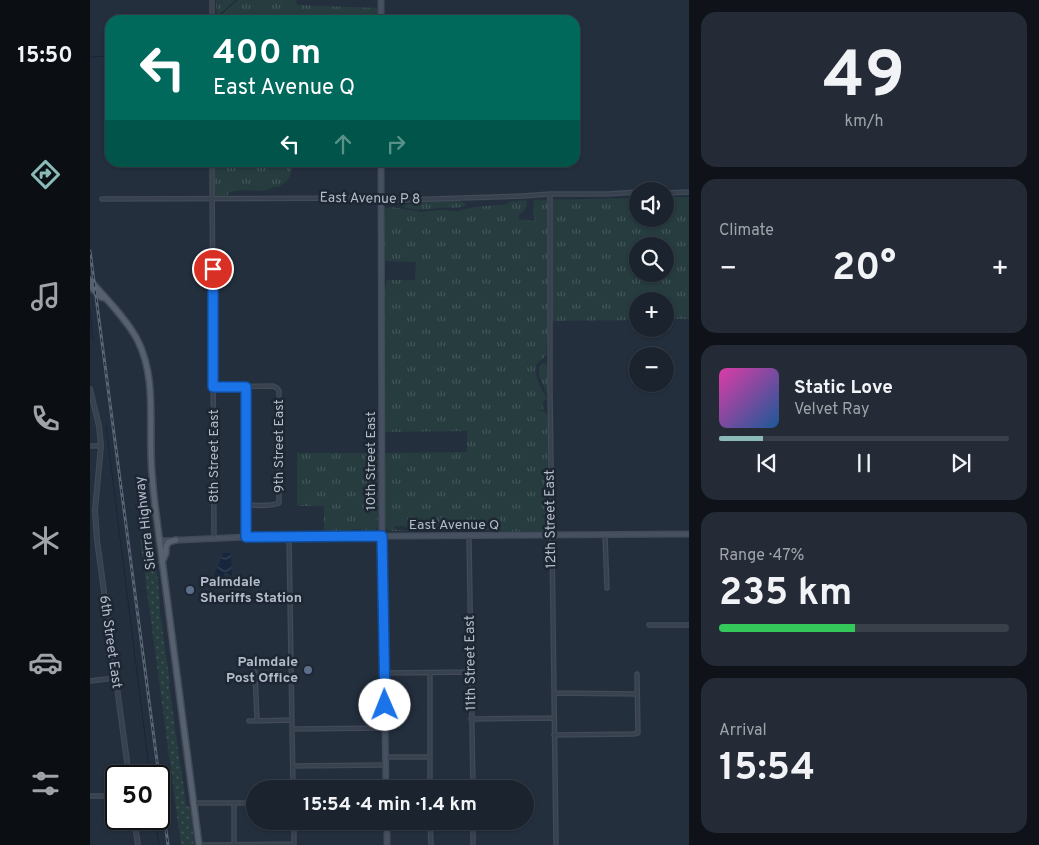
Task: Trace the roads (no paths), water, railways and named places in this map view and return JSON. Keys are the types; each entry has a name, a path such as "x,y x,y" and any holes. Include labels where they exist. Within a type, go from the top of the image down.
{"main road":[{"path":"381,0 381,15"},
{"name":"10th Street East","path":"380,167 382,536 386,780"},
{"name":"Sierra Highway","path":"90,280 128,323 144,354 147,368 150,389 152,484 199,845"},
{"name":"Sierra Highway","path":"90,286 101,297 106,298"},
{"name":"East Avenue Q","path":"159,541 289,536 605,536 689,534"},
{"path":"162,562 167,544 176,540"},
{"path":"387,830 387,845"}],"street":[{"path":"212,0 212,15"},
{"name":"8th Street East","path":"212,167 214,539"},
{"path":"674,193 689,192"},
{"name":"East Avenue P 8","path":"102,200 380,198 401,200 629,193"},
{"name":"12th Street East","path":"550,194 551,536 556,845"},
{"name":"9th Street East","path":"246,387 273,386 279,391 279,502 276,504 246,504"},
{"path":"213,387 246,387 246,537"},
{"name":"6th Street East","path":"90,388 101,446 95,510 97,540 128,765"},
{"path":"90,446 101,446"},
{"path":"289,536 294,780"},
{"name":"11th Street East","path":"469,536 473,780"},
{"path":"605,536 607,588"},
{"path":"92,540 97,540"},
{"path":"649,625 689,625"},
{"path":"256,672 257,720"},
{"path":"384,673 471,672"},
{"path":"430,673 430,780"},
{"path":"554,735 638,733 637,674"},
{"path":"90,681 116,678"},
{"path":"554,693 637,694"},
{"path":"472,719 554,718"},
{"path":"249,721 292,720"},
{"path":"293,728 385,728"},
{"path":"385,758 429,757"},
{"path":"293,766 386,765"},
{"path":"90,796 105,796"},
{"path":"193,803 246,803"},
{"path":"234,803 234,845"},
{"path":"136,830 138,845"},
{"path":"203,845 294,845 294,830"},
{"path":"430,830 431,845"},
{"path":"473,830 474,845"}],"water":[{"path":"223,553 231,553 232,575 226,572 223,580 219,581 214,578"}],"waterway":[{"path":"219,15 237,0"},
{"path":"90,57 105,56"},
{"path":"90,308 93,341"},
{"path":"106,426 149,765"},
{"path":"157,830 159,845"}],"railway":[{"path":"90,251 168,845"}],"place":[{"name":"Palmdale Sheriffs Station","path":"190,590"},
{"name":"Palmdale Post Office","path":"308,670"}]}
